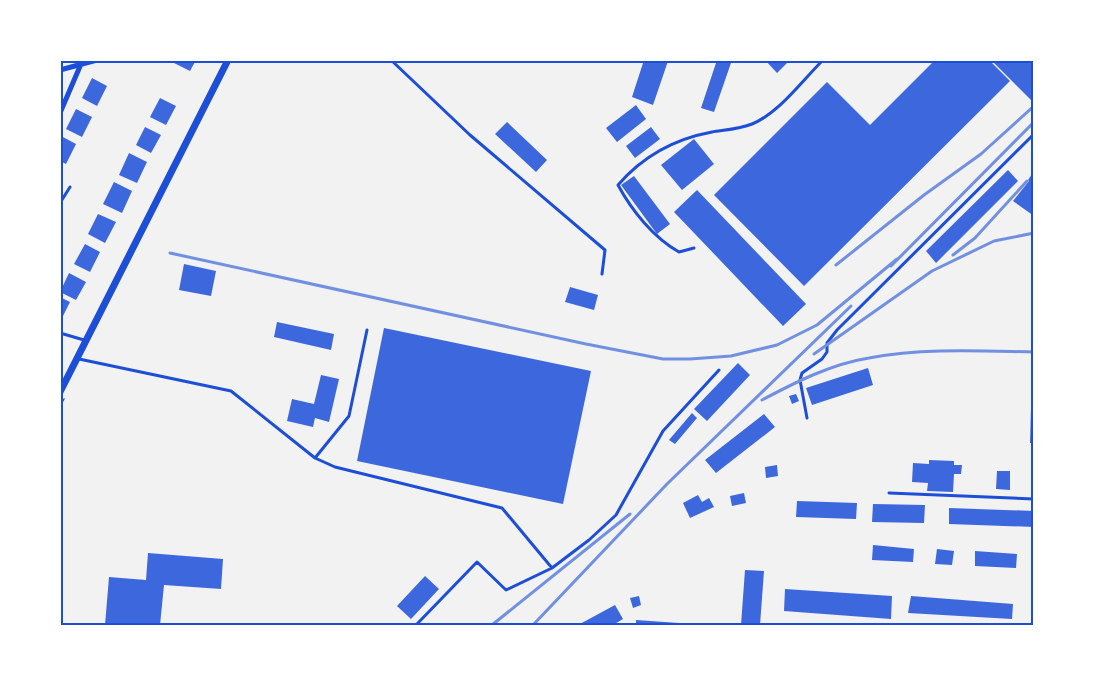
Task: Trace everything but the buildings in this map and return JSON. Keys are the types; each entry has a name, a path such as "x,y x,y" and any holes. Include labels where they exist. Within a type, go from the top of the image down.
{"street":[{"path":"60,70 81,62 97,60"},
{"path":"60,392 228,60"},
{"path":"60,113 81,62"}],"lane":[{"path":"391,60 470,135 570,223 605,250 602,274"},
{"path":"694,248 679,252 667,245 645,223 618,185 632,169 663,147 689,136 751,125 771,114 823,60"},
{"path":"807,418 800,380 802,373 822,359 827,352 827,343 837,330 1034,134"},
{"path":"60,203 70,187"},
{"path":"315,458 349,416 367,330"},
{"path":"60,333 86,341"},
{"path":"77,358 231,391 315,458 335,467 502,508 552,568"},
{"path":"416,625 477,562 506,590 552,568 589,540 616,514 663,431 718,370"},
{"path":"889,493 1034,499"}],"railway":[{"path":"836,265 924,195 981,154 1034,106"},
{"path":"891,266 1034,122"},
{"path":"953,255 975,238 1027,181"},
{"path":"814,354 932,271 994,241 1034,233"},
{"path":"170,253 663,359 731,356 777,345 817,325 897,259"},
{"path":"533,625 667,484 851,306"},
{"path":"762,400 827,369 869,358 930,351 1034,352"},
{"path":"492,625 630,514"}]}
